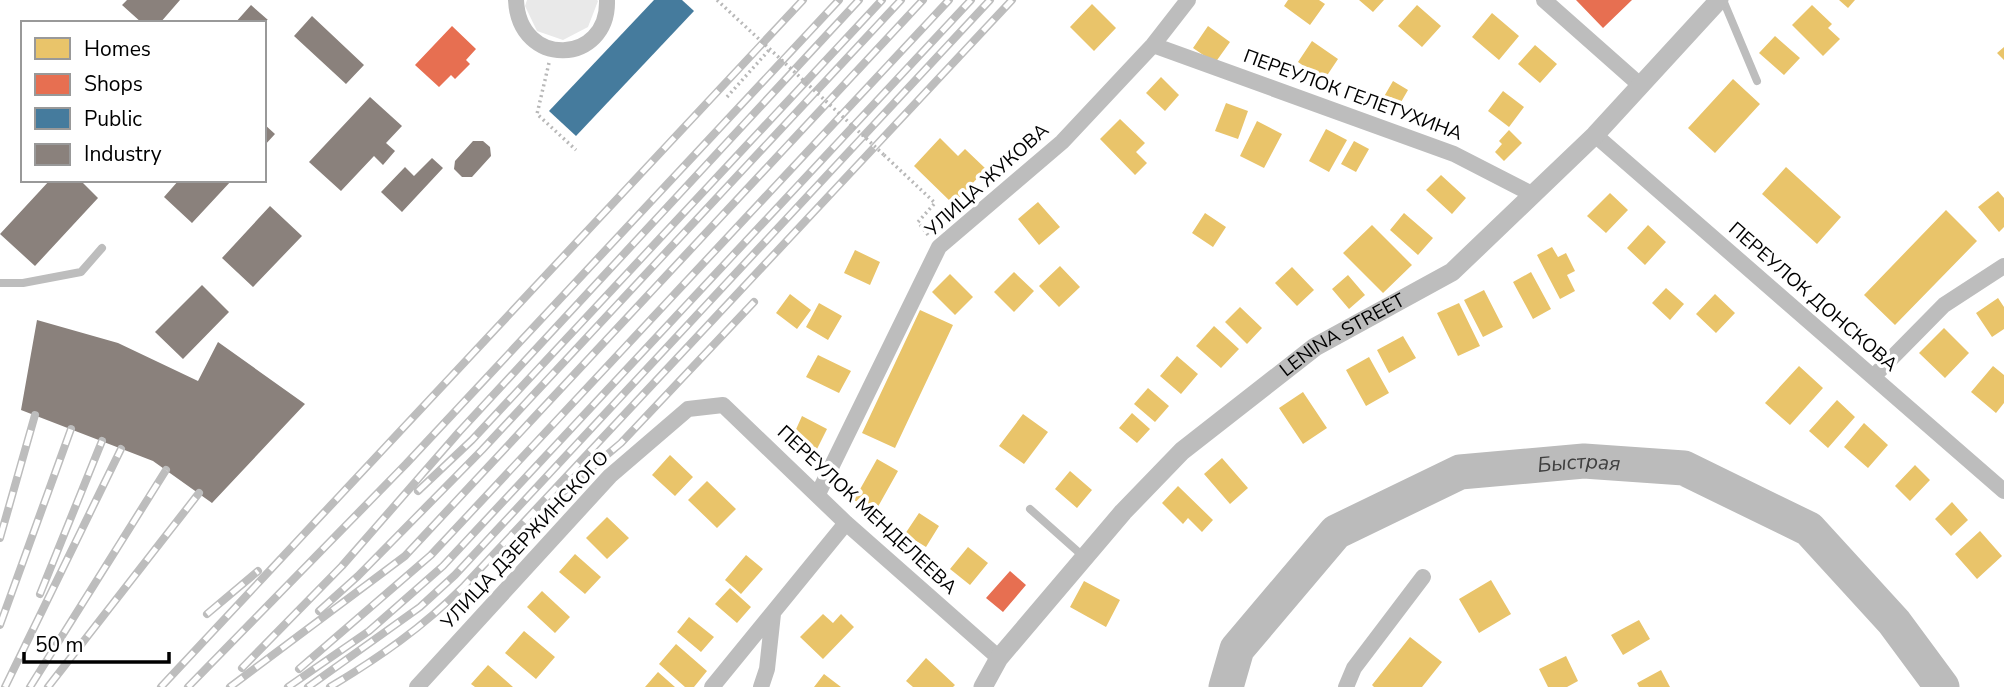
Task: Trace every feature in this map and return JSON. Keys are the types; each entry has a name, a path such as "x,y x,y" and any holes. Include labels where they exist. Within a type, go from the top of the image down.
{"street":[{"path":"516,0 517,19 530,39 551,50 575,50 596,37 607,15 607,0"},
{"name":"УЛИЦА ЖУКОВА","path":"818,494 939,247 1062,142 1153,45 1188,0"},
{"path":"1544,0 1640,85"},
{"name":"LENINA STREET","path":"983,687 999,658 1084,557 1182,451 1315,347 1452,272 1595,135 1721,0"},
{"name":"ПЕРЕУЛОК ГЕЛЕТУХИНА","path":"1153,45 1454,154 1534,195"},
{"name":"ПЕРЕУЛОК ДОНСКОВА","path":"1595,135 2004,491"},
{"path":"1873,377 1944,305 2004,266"},
{"name":"ПЕРЕУЛОК МЕНДЕЛЕЕВА","path":"703,405 723,405 846,523 999,658"},
{"name":"УЛИЦА ДЗЕРЖИНСКОГО","path":"417,687 610,477 688,409 703,405"},
{"path":"712,687 846,523"},
{"path":"1346,687 1354,668 1423,577"},
{"path":"761,687 767,669 773,613"}],"lane":[{"path":"1721,0 1757,81"},
{"path":"0,283 23,283 81,272 102,248"},
{"path":"1030,509 1084,557"}],"path":[{"path":"717,0 935,203 918,222"},
{"path":"727,97 770,49"},
{"path":"551,50 537,114 576,150"}],"shaded area":[{"path":"527,0 598,1 588,27 563,40 537,31 525,6"}],"building: Homes":[{"path":"1288,0 1319,0 1325,4 1310,25 1284,6"},
{"path":"1359,0 1384,0 1373,12"},
{"path":"1839,0 1855,0 1848,8"},
{"path":"1092,4 1116,28 1094,51 1070,27"},
{"path":"1417,5 1441,26 1422,47 1398,26"},
{"path":"1812,5 1832,24 1828,28 1840,39 1823,56 1792,25"},
{"path":"1492,13 1519,36 1499,60 1472,37"},
{"path":"1208,26 1230,42 1215,63 1193,48"},
{"path":"1775,36 1800,58 1784,75 1759,53"},
{"path":"1312,41 1338,59 1324,80 1298,62"},
{"path":"1535,45 1557,64 1540,83 1518,64"},
{"path":"2004,47 2004,60 1997,53"},
{"path":"1161,77 1179,95 1165,111 1146,93"},
{"path":"1733,79 1760,104 1715,153 1688,128"},
{"path":"1393,81 1408,90 1397,109 1382,100"},
{"path":"1503,91 1524,107 1509,127 1488,111"},
{"path":"1226,103 1248,111 1238,139 1215,131"},
{"path":"1120,119 1145,143 1136,152 1147,163 1135,175 1100,139"},
{"path":"1257,121 1282,134 1264,168 1240,156"},
{"path":"1326,129 1347,140 1329,172 1309,161"},
{"path":"1509,130 1522,143 1504,161 1495,152 1502,144 1499,141"},
{"path":"940,138 958,156 965,149 986,169 953,204 914,166"},
{"path":"1354,141 1369,149 1356,172 1341,164"},
{"path":"1786,167 1841,217 1817,244 1762,194"},
{"path":"1441,175 1466,198 1452,214 1426,190"},
{"path":"1998,191 2004,198 2004,227 1999,232 1978,207"},
{"path":"1610,193 1628,210 1606,233 1587,216"},
{"path":"1038,202 1060,227 1039,245 1018,219"},
{"path":"1946,210 1977,241 1895,325 1864,295"},
{"path":"1205,213 1226,227 1213,247 1192,233"},
{"path":"1404,213 1433,238 1418,255 1390,230"},
{"path":"1372,225 1412,265 1383,293 1343,253"},
{"path":"1648,225 1666,242 1645,265 1627,248"},
{"path":"1552,247 1558,257 1566,253 1575,271 1567,275 1575,291 1560,299 1537,255"},
{"path":"855,250 880,262 870,285 844,273"},
{"path":"1060,266 1080,287 1059,307 1039,286"},
{"path":"1292,267 1314,290 1297,306 1275,283"},
{"path":"1014,272 1034,291 1014,312 994,292"},
{"path":"1531,272 1551,309 1533,319 1513,282"},
{"path":"950,274 973,297 955,315 932,292"},
{"path":"1348,275 1365,295 1349,309 1332,289"},
{"path":"1666,288 1684,304 1670,320 1652,303"},
{"path":"1484,290 1503,327 1483,337 1464,300"},
{"path":"790,294 811,310 797,329 776,313"},
{"path":"1715,294 1735,313 1716,333 1696,314"},
{"path":"1998,298 2004,307 2004,329 1992,337 1976,313"},
{"path":"819,303 842,316 828,340 806,327"},
{"path":"1459,303 1480,346 1458,356 1437,313"},
{"path":"1240,307 1262,328 1247,344 1225,322"},
{"path":"920,310 953,325 895,448 862,433"},
{"path":"1214,326 1239,349 1221,368 1196,346"},
{"path":"1944,328 1969,353 1945,378 1919,353"},
{"path":"1403,336 1416,358 1389,373 1377,350"},
{"path":"818,355 851,371 839,393 806,377"},
{"path":"1177,356 1198,374 1181,394 1160,376"},
{"path":"1369,357 1389,393 1366,406 1346,370"},
{"path":"1799,366 1823,388 1790,425 1765,403"},
{"path":"1993,366 2004,375 2004,403 1996,413 1971,392"},
{"path":"1148,388 1169,406 1155,422 1134,404"},
{"path":"1303,392 1327,428 1303,444 1279,408"},
{"path":"1837,400 1855,417 1828,448 1809,431"},
{"path":"1132,413 1150,429 1137,443 1119,428"},
{"path":"1023,414 1048,432 1024,464 999,446"},
{"path":"802,416 827,429 817,449 793,436"},
{"path":"1864,423 1888,445 1868,468 1844,447"},
{"path":"670,455 693,477 675,496 652,475"},
{"path":"1222,458 1248,488 1230,504 1204,474"},
{"path":"877,459 898,471 875,512 854,500"},
{"path":"1915,465 1930,480 1910,501 1895,486"},
{"path":"1070,471 1092,490 1077,508 1055,489"},
{"path":"707,481 736,509 717,528 688,500"},
{"path":"1178,486 1213,520 1202,532 1188,518 1183,524 1162,503"},
{"path":"1952,502 1968,520 1951,536 1935,519"},
{"path":"919,513 939,526 926,547 905,534"},
{"path":"607,517 629,538 607,559 586,538"},
{"path":"1980,531 2002,556 1977,579 1955,554"},
{"path":"968,547 988,563 970,585 950,569"},
{"path":"575,554 601,577 585,594 559,572"},
{"path":"746,555 763,569 741,594 725,580"},
{"path":"1491,580 1511,614 1479,633 1459,599"},
{"path":"1084,581 1120,600 1106,627 1070,607"},
{"path":"730,588 751,607 737,623 715,604"},
{"path":"542,591 570,617 555,633 527,607"},
{"path":"823,614 833,623 841,614 854,627 823,659 800,637"},
{"path":"689,617 714,637 701,652 677,632"},
{"path":"1639,620 1650,639 1623,655 1611,635"},
{"path":"524,631 555,657 536,679 505,653"},
{"path":"1410,637 1442,662 1422,687 1374,687 1372,685"},
{"path":"676,644 707,671 694,687 685,687 659,664"},
{"path":"1566,656 1578,681 1567,687 1548,687 1539,669"},
{"path":"926,658 955,685 953,687 913,687 906,681"},
{"path":"488,665 513,687 475,687 471,684"},
{"path":"1661,670 1670,687 1639,687 1637,683"},
{"path":"658,672 675,687 645,687"},
{"path":"824,674 841,687 814,687"}],"building: Shops":[{"path":"1576,0 1632,0 1603,28"},
{"path":"452,26 476,49 466,60 470,64 455,79 451,75 439,87 415,65"},
{"path":"1010,571 1026,585 1003,612 986,598"}],"building: Public":[{"path":"654,0 682,0 694,11 576,136 549,111"}],"building: Industry":[{"path":"127,0 180,0 162,21 140,21 122,5"},
{"path":"251,5 268,20 257,21 237,21"},
{"path":"312,16 364,65 346,84 294,36"},
{"path":"370,97 402,126 386,143 395,151 383,165 374,156 341,191 309,162"},
{"path":"266,126 275,134 266,144"},
{"path":"473,141 483,141 490,147 491,156 472,177 462,177 454,169 455,161"},
{"path":"432,158 443,168 402,212 381,192 405,167 414,176"},
{"path":"48,182 82,182 98,198 35,266 0,234"},
{"path":"177,182 230,182 192,223 164,197"},
{"path":"270,206 302,236 253,287 222,258"},
{"path":"202,285 229,312 183,359 155,332"},
{"path":"37,320 118,343 198,381 218,342 305,404 212,503 153,461 21,410"}],"waterway":[{"name":"Быстрая","path":"1226,687 1237,649 1336,532 1460,472 1584,461 1684,468 1809,529 1894,622 1942,687"}],"railway":[{"path":"161,687 803,0"},
{"path":"188,687 406,464 839,0"},
{"path":"242,668 342,566 459,432 859,0"},
{"path":"418,491 472,440 882,0"},
{"path":"319,611 358,576 482,450 901,0"},
{"path":"230,687 405,556 923,0"},
{"path":"299,669 431,555 949,0"},
{"path":"288,687 369,631 443,566 971,0"},
{"path":"308,687 420,607 455,575 990,0"},
{"path":"330,687 400,641 464,586 1012,0"},
{"path":"563,492 621,443 754,302"},
{"path":"0,538 35,415"},
{"path":"0,625 71,429"},
{"path":"40,594 102,441"},
{"path":"5,687 121,449"},
{"path":"30,687 166,470"},
{"path":"48,687 199,493"},
{"path":"207,614 258,571"}]}
